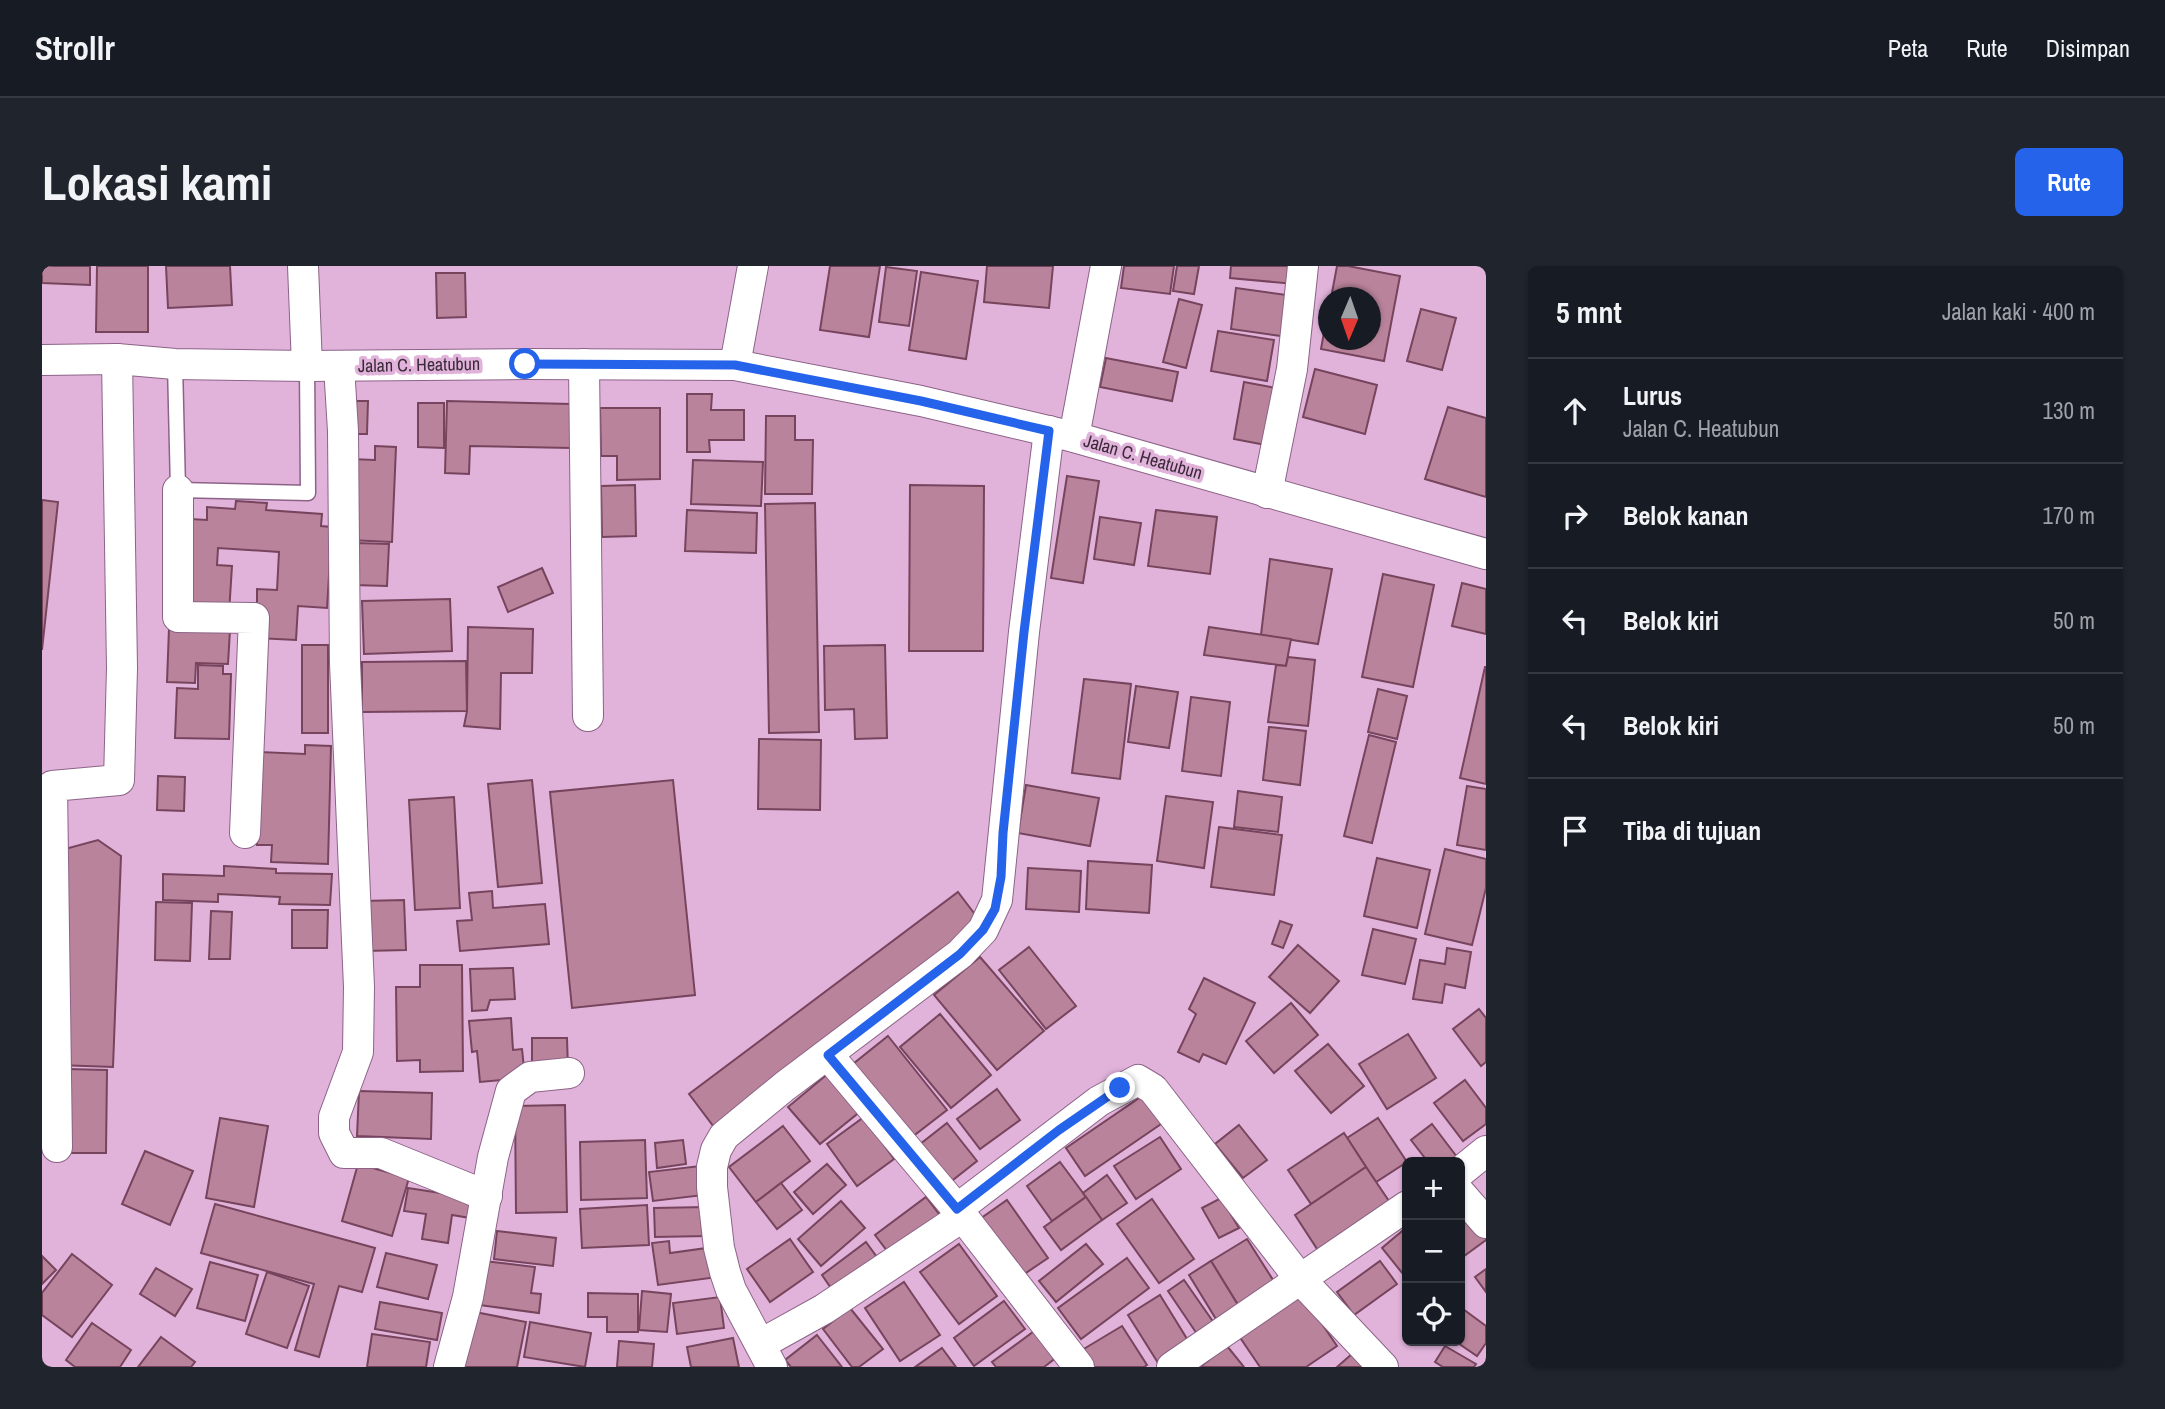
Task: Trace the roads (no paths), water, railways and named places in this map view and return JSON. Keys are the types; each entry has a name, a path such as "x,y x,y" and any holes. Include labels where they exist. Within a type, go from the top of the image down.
{"street":[{"path":"303,266 307,366"},
{"path":"735,365 753,266"},
{"path":"1106,266 1062,434 1024,632 1003,833 1001,877 995,909 983,930 960,954 785,1086 724,1136 716,1150 712,1167 714,1207 725,1272 731,1290 767,1356 824,1310 959,1213 1099,1101 1138,1080 1153,1089 1300,1279 1383,1367"},
{"path":"1268,493 1292,369 1303,266"},
{"name":"Jalan C. Heatubun","path":"42,359 117,359 175,365 735,365 921,401 1062,434 1486,554"},
{"path":"57,1147 52,786 119,780 122,668 117,359"},
{"path":"584,364 588,716"},
{"path":"339,366 343,431 345,663 359,987 358,1052 334,1117 334,1133 344,1153 381,1153 487,1196"},
{"path":"178,491 178,617 254,618 245,833"},
{"path":"828,1055 959,1213 1079,1367"},
{"path":"449,1367 468,1297 493,1157 511,1091 530,1077 569,1073"},
{"path":"1465,1168 1486,1151"},
{"path":"1465,1199 1486,1223"},
{"path":"1172,1367 1402,1209"}],"lane":[{"path":"175,365 178,491 308,493 307,366"}]}
